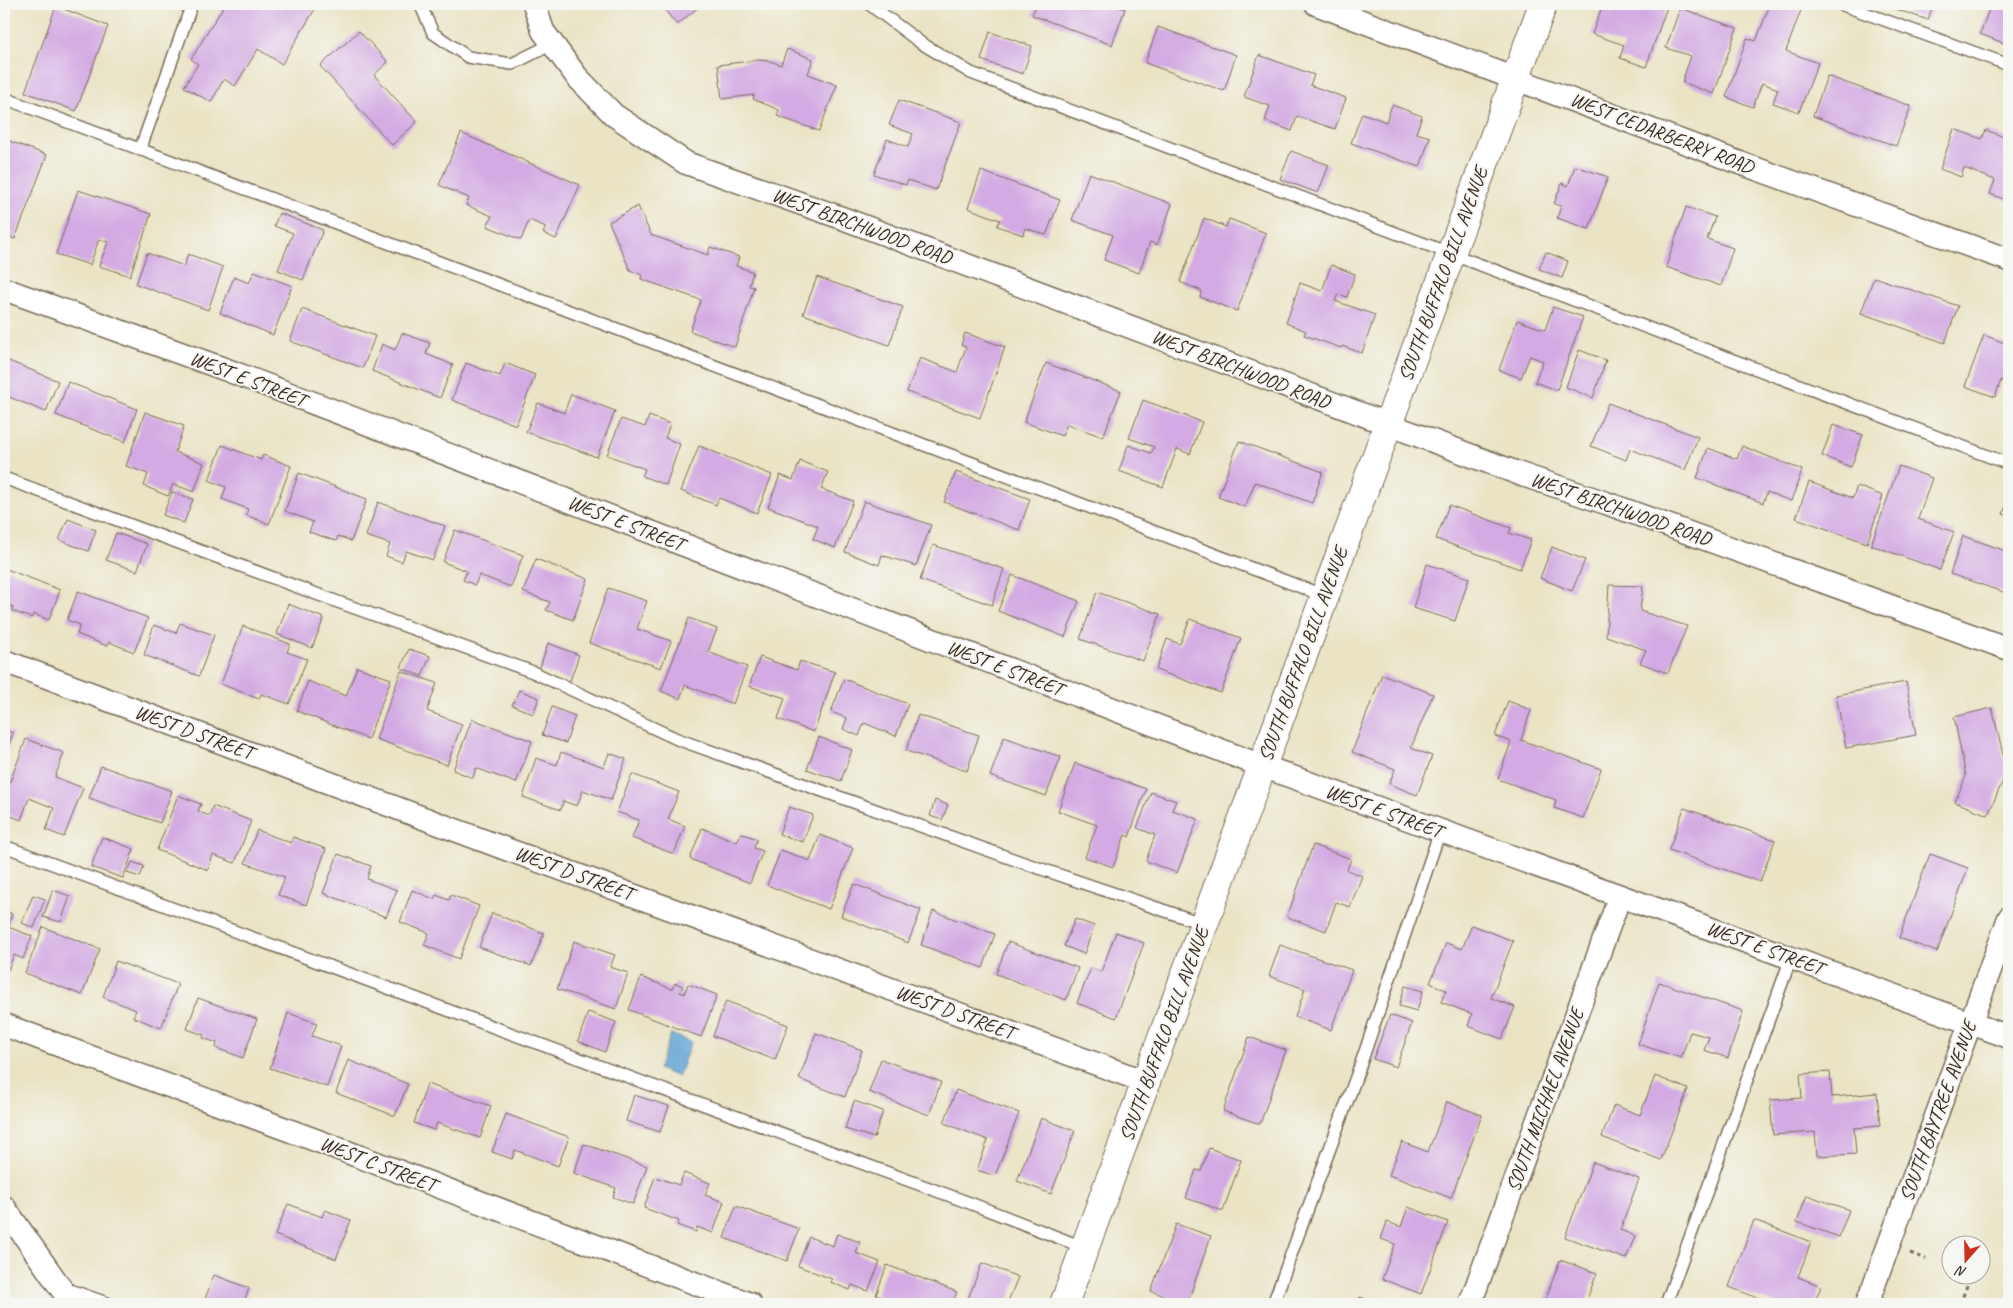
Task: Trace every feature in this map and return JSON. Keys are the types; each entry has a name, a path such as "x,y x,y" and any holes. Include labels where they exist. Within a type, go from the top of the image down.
{"main road":[{"name":"SOUTH BUFFALO BILL AVENUE","path":"1064,1304 1543,4"}],"street":[{"name":"WEST BIRCHWOOD ROAD","path":"534,4 543,31 577,77 614,115 686,163 842,218 1520,474 1606,503 2009,649"},
{"name":"WEST CEDARBERRY ROAD","path":"1316,4 1729,159 2009,260"},
{"name":"WEST E STREET","path":"4,289 236,374 1262,766 2009,1037"},
{"name":"WEST D STREET","path":"4,661 506,849 1146,1082"},
{"name":"SOUTH MICHAEL AVENUE","path":"1470,1304 1620,896"},
{"name":"SOUTH BAYTREE AVENUE","path":"1867,1304 2009,918"},
{"name":"WEST C STREET","path":"4,1025 750,1304"},
{"path":"4,1207 72,1304"}],"lane":[{"path":"140,150 192,4"},
{"path":"420,4 433,32 468,57 512,64 552,44"},
{"path":"869,4 921,43 971,73 2009,464"},
{"path":"1840,4 2009,65"},
{"path":"4,98 1325,596"},
{"path":"4,478 533,672 677,739 1021,862 1204,924"},
{"path":"1272,1304 1359,1069 1440,831"},
{"path":"4,846 975,1205 1085,1248"},
{"path":"1666,1304 1791,958"},
{"path":"59,1286 110,1304"}],"path":[{"path":"1960,1304 1967,1286"}],"water":[{"path":"671,1034 691,1042 678,1077 658,1069"}],"building":[{"path":"225,4 318,4 282,64 258,49 235,86 224,79 211,102 184,87 198,64 191,59"},
{"path":"660,4 702,4 677,25"},
{"path":"1037,4 1110,4 1125,9 1112,45 1032,15"},
{"path":"1603,4 1668,4 1646,67 1620,58 1624,45 1592,34"},
{"path":"1770,4 1784,4 1801,10 1786,51 1818,63 1799,112 1773,103 1778,89 1762,83 1753,107 1726,97 1747,38 1756,41"},
{"path":"1891,4 1933,4 1928,20 1889,7"},
{"path":"1991,4 2009,4 2009,45 1980,34"},
{"path":"56,6 108,26 76,111 25,92"},
{"path":"1680,8 1737,28 1714,94 1682,82 1691,56 1666,48"},
{"path":"1158,27 1236,55 1224,91 1145,63"},
{"path":"359,31 388,62 374,75 417,122 392,145 320,66"},
{"path":"990,32 1032,46 1023,74 981,60"},
{"path":"787,49 813,59 808,74 837,85 819,131 777,116 779,110 753,99 754,95 722,99 718,65 757,60 770,61 781,65"},
{"path":"1259,55 1314,75 1310,85 1346,98 1335,129 1297,116 1292,131 1265,121 1270,106 1244,97"},
{"path":"1827,76 1911,106 1896,146 1813,116"},
{"path":"899,100 961,122 936,190 908,180 906,185 874,174 887,139 908,147 913,134 889,125"},
{"path":"1392,105 1422,116 1416,133 1430,137 1420,167 1351,143 1362,113 1386,122"},
{"path":"1954,129 1982,139 1986,130 2009,139 2009,201 1990,194 1995,180 1964,168 1961,177 1940,169"},
{"path":"461,133 580,185 556,239 543,233 546,227 529,220 521,240 487,226 492,216 466,205 469,198 439,185"},
{"path":"4,139 47,155 15,239 4,235"},
{"path":"1291,151 1329,165 1318,193 1280,179"},
{"path":"1575,166 1608,177 1589,229 1557,218 1561,206 1554,204 1562,183 1568,186"},
{"path":"981,171 1060,200 1046,235 1025,228 1023,235 997,226 1000,220 968,208"},
{"path":"1089,173 1172,204 1157,245 1150,242 1139,273 1104,260 1113,235 1072,220"},
{"path":"78,190 151,214 130,276 99,266 108,242 99,239 90,265 56,254"},
{"path":"638,206 651,235 708,255 710,247 739,257 736,266 753,272 749,286 754,287 735,347 690,331 701,300 641,279 642,275 630,270 609,222"},
{"path":"1686,207 1715,217 1707,239 1733,248 1721,286 1666,267"},
{"path":"279,213 323,230 303,280 278,270 293,233 274,226"},
{"path":"1204,218 1226,227 1229,219 1266,233 1237,311 1200,297 1202,291 1180,282"},
{"path":"1546,252 1568,261 1562,278 1539,269"},
{"path":"147,253 184,266 188,254 223,267 208,310 136,284"},
{"path":"1331,265 1355,274 1347,297 1338,294 1335,301 1375,315 1362,353 1304,335 1306,331 1286,323 1300,283 1322,291"},
{"path":"254,271 292,286 273,335 220,313 234,277 249,283"},
{"path":"817,277 903,307 889,345 803,314"},
{"path":"1874,277 1958,306 1945,343 1861,313"},
{"path":"1553,307 1583,317 1557,390 1535,382 1543,361 1530,356 1521,378 1499,370 1517,320 1545,330"},
{"path":"302,309 375,336 363,368 290,341"},
{"path":"402,333 430,343 426,354 453,365 440,398 372,371 382,344 395,350"},
{"path":"965,333 1005,347 980,418 907,392 920,358 957,372 966,347 961,345"},
{"path":"1984,335 2007,344 2009,339 2009,384 2001,380 1995,397 1965,386"},
{"path":"1579,350 1606,360 1593,398 1566,387"},
{"path":"4,359 58,381 46,412 4,395"},
{"path":"466,363 500,376 505,363 535,375 516,425 452,400"},
{"path":"1046,363 1121,391 1103,437 1067,424 1062,436 1024,422"},
{"path":"68,382 137,409 125,442 56,415"},
{"path":"571,394 615,411 597,457 526,432 538,403 564,413"},
{"path":"1143,400 1202,422 1190,454 1177,449 1163,487 1119,471 1128,445 1151,453 1154,447 1129,438"},
{"path":"1608,403 1698,437 1685,470 1630,449 1626,460 1591,446"},
{"path":"145,412 184,426 175,452 204,463 194,492 173,484 168,496 144,486 148,474 126,466"},
{"path":"649,416 670,424 665,438 680,444 666,485 642,476 645,469 607,455 621,419 645,427"},
{"path":"1833,425 1863,435 1851,467 1822,456"},
{"path":"1239,441 1323,472 1312,503 1255,482 1245,507 1218,497"},
{"path":"222,445 261,460 263,455 291,466 269,524 246,515 248,509 222,499 226,487 209,480"},
{"path":"699,446 772,475 757,513 719,498 716,505 681,491"},
{"path":"1742,446 1802,470 1791,501 1767,492 1763,503 1697,478 1708,448 1737,459"},
{"path":"800,461 828,472 821,489 853,501 835,548 813,539 818,526 768,507 780,475 793,480"},
{"path":"1899,466 1932,478 1918,519 1954,532 1940,570 1871,545"},
{"path":"956,472 1030,499 1019,530 944,502"},
{"path":"299,473 367,499 351,541 338,536 336,541 309,532 313,522 285,511"},
{"path":"1809,482 1853,498 1857,486 1883,496 1867,543 1796,518"},
{"path":"172,492 193,499 184,523 163,515"},
{"path":"2009,497 2009,516 2003,514"},
{"path":"864,501 931,525 916,566 882,555 879,565 845,552"},
{"path":"378,502 445,526 433,560 406,551 402,562 386,556 390,544 366,536"},
{"path":"1449,505 1511,528 1509,533 1531,540 1520,569 1436,539"},
{"path":"68,519 96,530 88,551 59,540"},
{"path":"455,530 523,555 511,587 479,575 475,585 463,580 467,571 443,562"},
{"path":"116,533 147,544 137,571 106,560"},
{"path":"1963,536 2009,552 2009,594 1950,574"},
{"path":"933,545 1004,569 992,605 920,580"},
{"path":"1552,547 1585,560 1572,591 1540,578"},
{"path":"536,559 588,579 573,620 546,610 550,602 523,592"},
{"path":"1427,564 1469,578 1455,621 1413,608"},
{"path":"4,568 60,590 49,620 33,614 32,618 12,611 13,607 4,603"},
{"path":"1012,575 1079,601 1065,637 998,611"},
{"path":"1609,585 1643,586 1640,611 1687,626 1668,673 1640,663 1646,650 1606,636"},
{"path":"608,588 647,601 637,629 671,641 661,668 589,643"},
{"path":"78,591 148,618 134,652 109,642 107,646 77,634 80,625 67,620"},
{"path":"1097,592 1160,614 1143,661 1080,639"},
{"path":"288,604 324,618 312,648 277,634"},
{"path":"689,618 717,629 708,652 747,667 733,704 685,685 680,699 661,691"},
{"path":"1190,619 1241,638 1221,693 1156,670 1167,639 1180,644"},
{"path":"180,623 214,635 199,676 144,655 154,625 176,633"},
{"path":"243,626 290,644 287,652 307,659 289,704 261,694 259,699 221,684"},
{"path":"548,643 579,655 570,681 539,670"},
{"path":"409,649 430,656 422,676 401,668"},
{"path":"760,657 797,670 800,661 835,672 814,732 778,719 785,698 749,686"},
{"path":"357,667 391,679 368,739 297,711 308,681 346,696"},
{"path":"401,671 437,683 427,711 462,724 447,765 376,739"},
{"path":"1382,674 1433,694 1411,748 1432,756 1417,795 1389,784 1395,769 1352,752"},
{"path":"844,679 908,704 896,736 864,723 859,736 843,729 847,718 831,712"},
{"path":"1906,682 1916,735 1846,748 1836,695"},
{"path":"519,690 539,698 533,714 512,705"},
{"path":"1508,701 1531,710 1521,740 1601,769 1583,818 1554,808 1556,800 1498,779 1511,742 1495,736"},
{"path":"552,707 575,716 566,743 542,735"},
{"path":"1992,708 2007,771 1988,815 1955,802 1966,776 1954,717"},
{"path":"918,715 979,735 967,771 906,751"},
{"path":"472,719 532,741 516,783 476,768 473,778 453,770"},
{"path":"4,730 13,733 4,759"},
{"path":"819,737 852,750 841,781 807,769"},
{"path":"1004,737 1061,757 1046,796 990,776"},
{"path":"26,739 64,753 55,777 83,788 64,837 46,830 54,808 29,798 21,820 4,813 4,798"},
{"path":"561,752 604,767 609,753 626,759 611,800 583,790 577,806 563,801 561,810 523,797 536,758 557,765"},
{"path":"1075,763 1146,789 1129,837 1125,835 1113,867 1085,857 1097,825 1058,811"},
{"path":"101,766 172,791 160,823 89,798"},
{"path":"632,774 679,792 668,819 685,826 674,854 632,838 639,820 617,812"},
{"path":"1151,792 1176,801 1172,810 1198,819 1177,873 1146,861 1155,835 1137,828"},
{"path":"178,795 201,804 198,811 209,816 213,806 251,821 235,863 213,855 208,870 157,850"},
{"path":"935,800 948,805 942,820 930,816"},
{"path":"789,807 813,815 803,842 779,834"},
{"path":"1684,808 1775,840 1760,882 1669,850"},
{"path":"702,828 737,842 741,833 757,839 754,848 763,851 750,883 690,859"},
{"path":"257,830 291,843 293,837 326,849 306,905 278,895 285,877 245,863"},
{"path":"820,835 853,848 829,909 767,885 781,850 810,861"},
{"path":"102,837 134,849 123,878 91,867"},
{"path":"1313,845 1351,859 1347,870 1362,876 1350,907 1336,902 1326,931 1287,917"},
{"path":"338,854 371,866 367,879 397,890 386,917 323,893"},
{"path":"1930,854 1968,868 1937,952 1899,938"},
{"path":"132,862 144,866 140,877 127,873"},
{"path":"854,884 921,910 908,943 841,916"},
{"path":"53,890 70,896 61,922 43,917"},
{"path":"412,890 434,899 436,895 449,900 451,895 479,906 459,959 424,945 429,933 400,922"},
{"path":"33,895 45,899 34,928 22,923"},
{"path":"4,910 12,914 8,927 32,936 23,959 14,955 8,970 4,969"},
{"path":"933,911 995,934 983,968 921,945"},
{"path":"492,913 544,933 531,966 479,947"},
{"path":"1075,919 1094,926 1084,954 1064,946"},
{"path":"1472,925 1513,941 1491,998 1515,1007 1502,1039 1468,1026 1472,1014 1441,1002 1446,990 1430,983 1446,943 1462,949"},
{"path":"43,927 100,949 82,995 25,973"},
{"path":"1116,932 1144,943 1116,1018 1077,1003 1091,968 1101,972"},
{"path":"574,941 615,955 610,967 628,973 616,1009 557,989"},
{"path":"1008,942 1078,968 1066,1000 996,974"},
{"path":"1280,945 1352,970 1331,1030 1295,1017 1305,989 1269,976"},
{"path":"116,961 178,984 161,1028 133,1017 136,1010 103,997"},
{"path":"641,977 672,989 675,983 683,986 680,992 684,994 688,984 717,995 701,1037 629,1010"},
{"path":"1659,982 1743,1011 1728,1058 1704,1050 1709,1037 1690,1032 1681,1058 1638,1044"},
{"path":"1405,986 1423,991 1417,1011 1399,1006"},
{"path":"198,998 257,1019 243,1058 216,1048 217,1043 203,1038 204,1035 187,1029"},
{"path":"726,1001 788,1025 775,1060 713,1036"},
{"path":"588,1012 616,1022 605,1052 578,1041"},
{"path":"288,1013 317,1023 312,1036 341,1046 327,1087 270,1068"},
{"path":"1390,1015 1412,1023 1396,1067 1373,1059"},
{"path":"816,1033 862,1050 845,1097 799,1079"},
{"path":"1249,1037 1286,1050 1260,1124 1223,1111"},
{"path":"881,1059 941,1082 929,1115 869,1092"},
{"path":"348,1060 408,1084 395,1116 336,1093"},
{"path":"1830,1072 1832,1097 1877,1093 1880,1126 1854,1128 1856,1154 1817,1156 1815,1132 1773,1135 1770,1100 1802,1098 1800,1074"},
{"path":"1655,1076 1688,1089 1661,1160 1602,1137 1614,1105 1640,1115"},
{"path":"427,1084 491,1106 480,1138 437,1123 434,1130 414,1123"},
{"path":"956,1090 1019,1113 995,1176 977,1170 988,1140 944,1123"},
{"path":"634,1095 669,1106 660,1132 626,1121"},
{"path":"854,1101 883,1111 874,1138 845,1129"},
{"path":"1447,1102 1482,1115 1451,1198 1389,1175 1402,1142 1428,1152"},
{"path":"506,1114 569,1137 558,1166 515,1150 512,1159 492,1152"},
{"path":"1041,1118 1075,1131 1051,1194 1017,1181"},
{"path":"584,1144 647,1166 633,1204 613,1197 616,1188 574,1173"},
{"path":"1209,1148 1241,1160 1223,1211 1186,1198 1196,1170 1201,1171"},
{"path":"1593,1162 1639,1179 1620,1230 1635,1236 1626,1259 1565,1237"},
{"path":"684,1173 710,1183 705,1195 724,1202 713,1233 697,1227 696,1232 677,1225 679,1221 644,1208 655,1177 679,1185"},
{"path":"1807,1195 1849,1210 1839,1237 1797,1222"},
{"path":"288,1204 322,1217 325,1210 351,1220 336,1259 275,1235"},
{"path":"736,1206 799,1229 787,1261 724,1238"},
{"path":"1408,1207 1448,1222 1421,1294 1382,1279 1395,1244 1381,1239 1387,1222 1401,1227"},
{"path":"1754,1220 1811,1242 1798,1277 1821,1286 1814,1304 1774,1304 1729,1287"},
{"path":"1176,1224 1211,1236 1187,1304 1151,1291"},
{"path":"837,1234 860,1242 856,1253 880,1262 868,1291 852,1285 850,1290 830,1282 832,1279 798,1266 809,1237 833,1246"},
{"path":"1560,1260 1597,1273 1585,1304 1544,1304"},
{"path":"982,1263 1018,1277 1007,1304 966,1304"},
{"path":"887,1265 957,1292 952,1304 901,1304 876,1295"},
{"path":"214,1275 249,1288 243,1304 203,1304"},
{"path":"1360,1297 1379,1304 1358,1304"}]}
